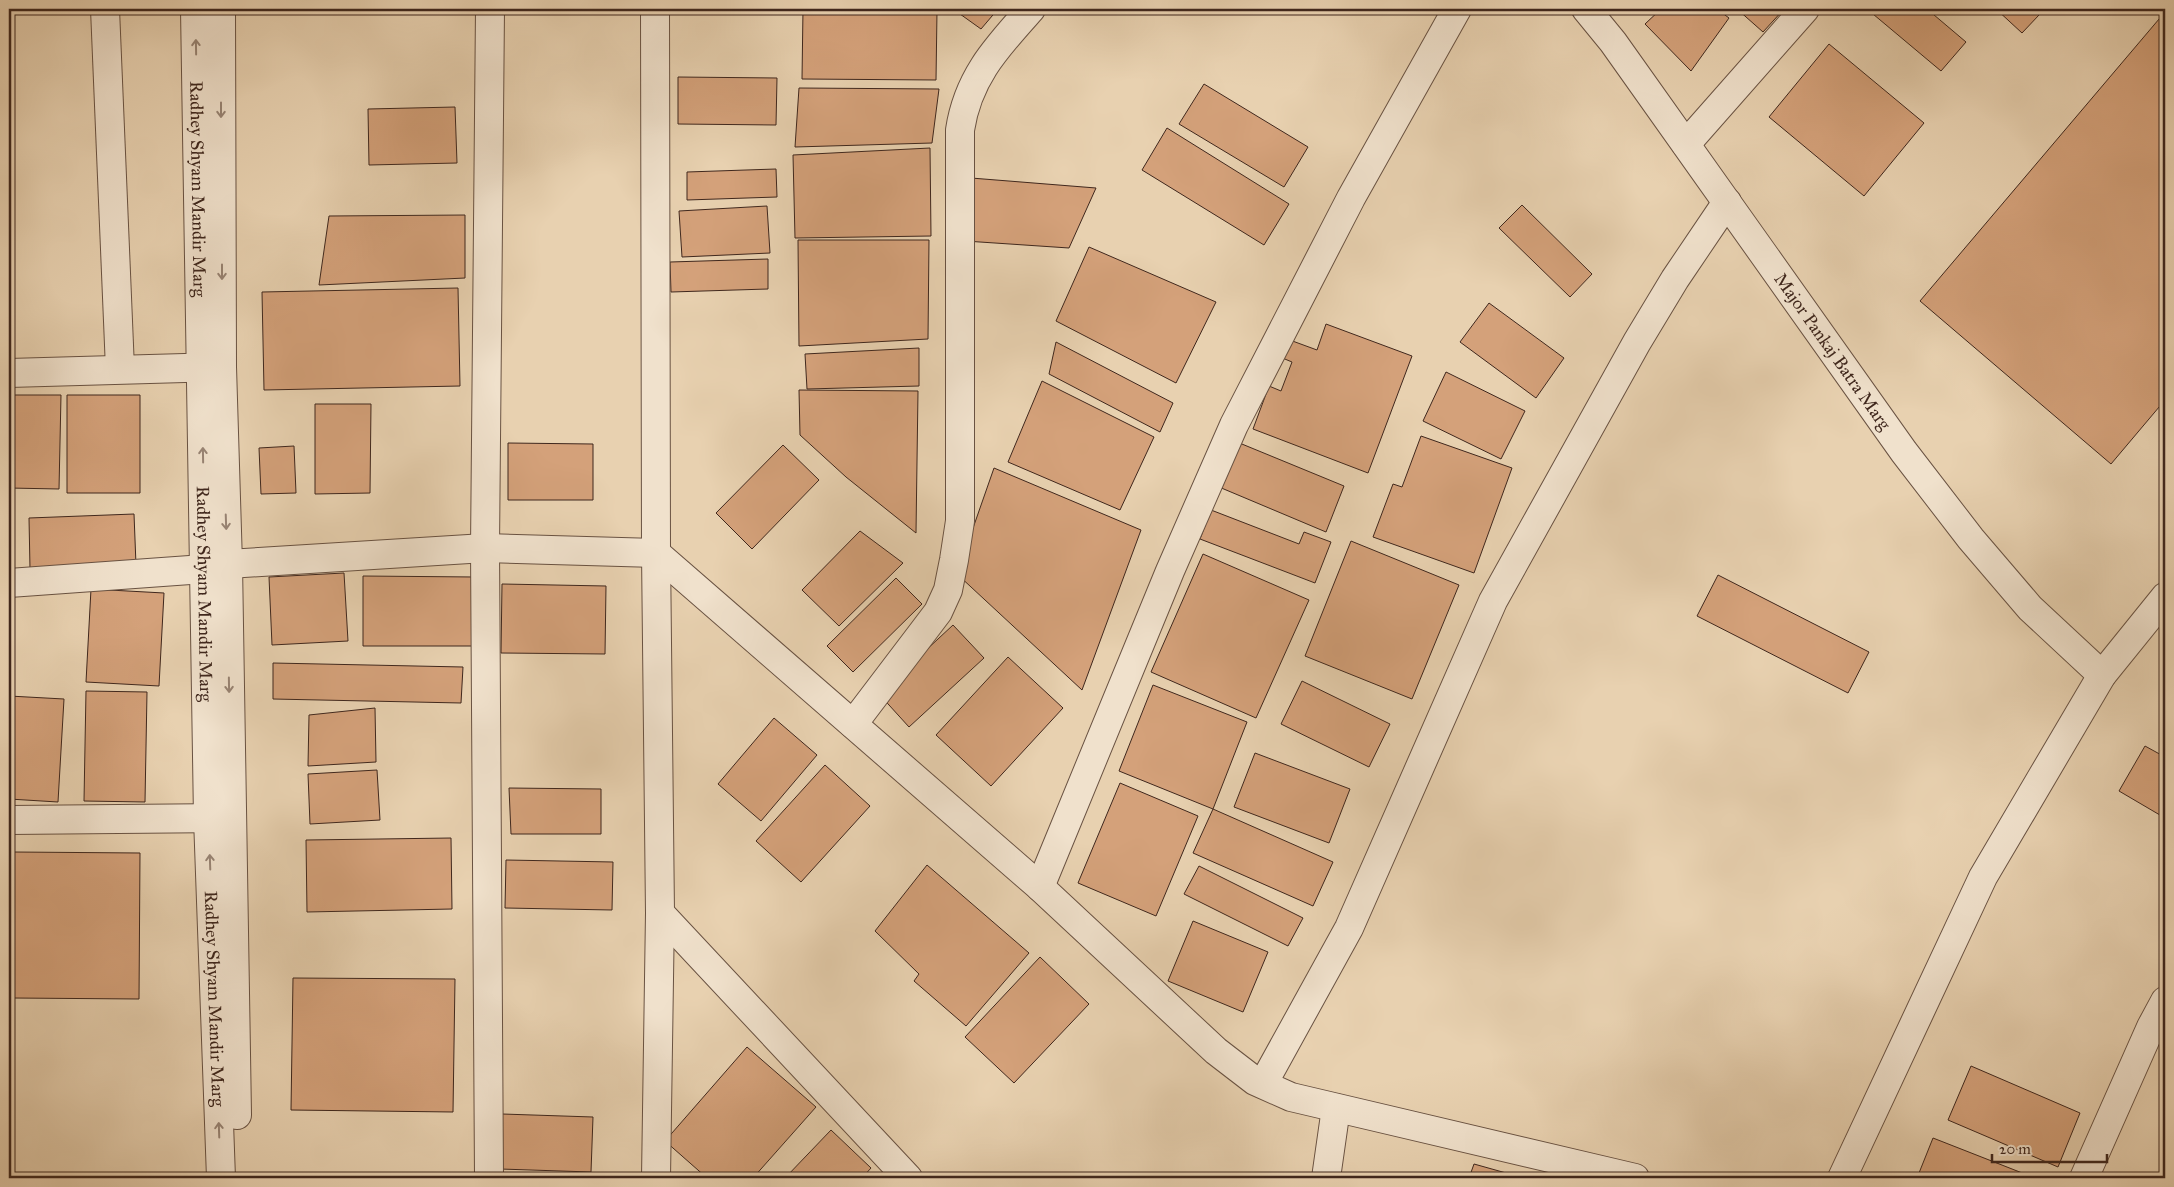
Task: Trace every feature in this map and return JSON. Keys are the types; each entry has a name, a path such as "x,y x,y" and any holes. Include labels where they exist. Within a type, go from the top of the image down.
{"street":[{"path":"106,9 120,369"},
{"name":"Radhey Shyam Mandir Marg","path":"195,9 212,367 220,818 221,1178"},
{"name":"Radhey Shyam Mandir Marg","path":"212,367 221,9"},
{"path":"489,1178 485,548 490,9"},
{"path":"655,9 656,553 660,913 656,1178"},
{"path":"853,724 938,612 948,590 960,521 960,130 963,107 975,80 998,46 1031,9"},
{"path":"1040,887 1166,580 1234,425 1351,198 1457,9"},
{"name":"Major Pankaj Batra Marg","path":"1586,9 1613,42 1904,452 1971,538 2030,608 2102,675"},
{"path":"1686,144 1805,9"},
{"path":"1263,1084 1349,928 1493,601 1637,342 1675,279 1727,202"},
{"path":"9,373 212,367"},
{"path":"9,583 485,548 656,553 1040,887 1216,1051 1255,1081 1291,1097 1635,1178"},
{"path":"1842,1178 1983,877 2102,675 2165,597"},
{"path":"9,820 220,818"},
{"name":"Radhey Shyam Mandir Marg","path":"220,818 239,1178"},
{"path":"660,913 908,1178"},
{"path":"2084,1178 2151,1027 2165,1001"},
{"path":"1326,1178 1336,1108"}],"building":[{"path":"803,9 937,11 936,80 802,79"},
{"path":"953,9 998,9 981,29"},
{"path":"1661,9 1717,9 1729,18 1691,71 1645,24"},
{"path":"1737,9 1784,9 1763,32"},
{"path":"1867,9 1927,9 1966,42 1941,71"},
{"path":"1996,9 2033,9 2039,15 2022,33"},
{"path":"2165,12 2165,400 2111,464 1920,301"},
{"path":"1829,44 1924,123 1864,196 1769,117"},
{"path":"678,77 777,78 776,125 678,124"},
{"path":"1204,84 1308,147 1284,187 1179,124"},
{"path":"799,88 939,89 932,143 795,147"},
{"path":"455,107 457,163 369,165 368,109"},
{"path":"1167,128 1289,204 1264,245 1142,170"},
{"path":"930,148 931,236 795,238 793,155"},
{"path":"776,169 777,197 687,200 687,172"},
{"path":"971,178 1096,188 1069,248 965,241"},
{"path":"1522,205 1592,274 1570,297 1499,228"},
{"path":"767,206 770,253 682,257 679,211"},
{"path":"465,215 465,278 319,285 329,216"},
{"path":"798,240 929,240 928,339 799,346"},
{"path":"1089,247 1216,302 1176,383 1056,321"},
{"path":"768,259 768,289 671,292 670,262"},
{"path":"458,288 460,386 264,390 262,292"},
{"path":"1489,303 1564,358 1536,398 1460,342"},
{"path":"1326,324 1412,356 1368,473 1253,429 1269,386 1281,391 1292,362 1280,357 1287,339 1317,350"},
{"path":"1056,342 1173,403 1160,432 1049,374"},
{"path":"919,348 919,386 807,389 805,354"},
{"path":"1446,372 1525,411 1501,459 1423,421"},
{"path":"1042,381 1154,437 1120,510 1008,462"},
{"path":"799,390 918,391 916,533 846,477 800,435"},
{"path":"9,395 61,395 59,489 9,488"},
{"path":"67,395 140,395 140,493 67,493"},
{"path":"315,404 371,404 370,493 315,494"},
{"path":"1421,436 1512,468 1474,573 1373,537 1393,484 1402,487"},
{"path":"1237,442 1344,486 1326,532 1219,487"},
{"path":"508,443 593,444 593,500 508,500"},
{"path":"783,445 819,480 752,549 716,513"},
{"path":"294,446 296,493 261,494 259,448"},
{"path":"994,468 1141,530 1082,690 957,574"},
{"path":"1211,510 1299,544 1304,532 1331,542 1315,583 1200,539"},
{"path":"134,514 136,565 30,569 29,518"},
{"path":"860,531 903,563 839,626 802,590"},
{"path":"1351,541 1459,585 1412,699 1305,656"},
{"path":"1203,554 1309,600 1256,718 1151,672"},
{"path":"344,573 348,641 272,645 269,577"},
{"path":"1718,575 1869,652 1848,693 1697,616"},
{"path":"363,576 475,577 475,646 363,646"},
{"path":"896,578 922,604 853,672 827,646"},
{"path":"502,584 606,586 605,654 501,653"},
{"path":"91,589 164,593 159,686 86,682"},
{"path":"953,625 984,658 909,727 879,694"},
{"path":"1008,657 1063,708 991,786 936,735"},
{"path":"273,663 463,667 461,703 273,699"},
{"path":"1302,681 1390,724 1369,767 1281,724"},
{"path":"1153,685 1247,722 1213,809 1119,771"},
{"path":"86,691 147,692 145,802 84,801"},
{"path":"9,696 64,699 58,802 9,799"},
{"path":"375,708 376,762 308,766 309,715"},
{"path":"774,718 817,755 761,821 718,784"},
{"path":"2145,746 2165,757 2165,818 2119,791"},
{"path":"1255,753 1350,789 1329,843 1234,807"},
{"path":"825,765 870,806 801,882 756,841"},
{"path":"377,770 380,820 310,824 308,774"},
{"path":"1120,783 1198,816 1156,916 1078,883"},
{"path":"509,788 601,789 601,834 511,834"},
{"path":"1213,809 1333,862 1313,906 1193,853"},
{"path":"451,838 452,909 307,912 306,840"},
{"path":"14,852 140,853 139,999 13,998"},
{"path":"506,860 613,862 612,910 505,908"},
{"path":"927,865 1029,953 966,1026 914,981 919,974 875,931"},
{"path":"1199,866 1303,918 1288,946 1184,894"},
{"path":"1193,921 1268,952 1243,1012 1168,981"},
{"path":"1040,957 1089,1004 1014,1083 965,1037"},
{"path":"293,978 455,979 453,1112 291,1110"},
{"path":"747,1047 816,1107 753,1178 707,1178 665,1141"},
{"path":"1971,1066 2080,1113 2058,1167 1948,1120"},
{"path":"502,1114 593,1117 591,1172 500,1169"},
{"path":"831,1130 871,1168 862,1178 785,1178"},
{"path":"1933,1138 2035,1178 1917,1178"},
{"path":"1474,1164 1524,1178 1469,1178"},
{"path":"53,1175 145,1175 145,1178 53,1178"}]}
